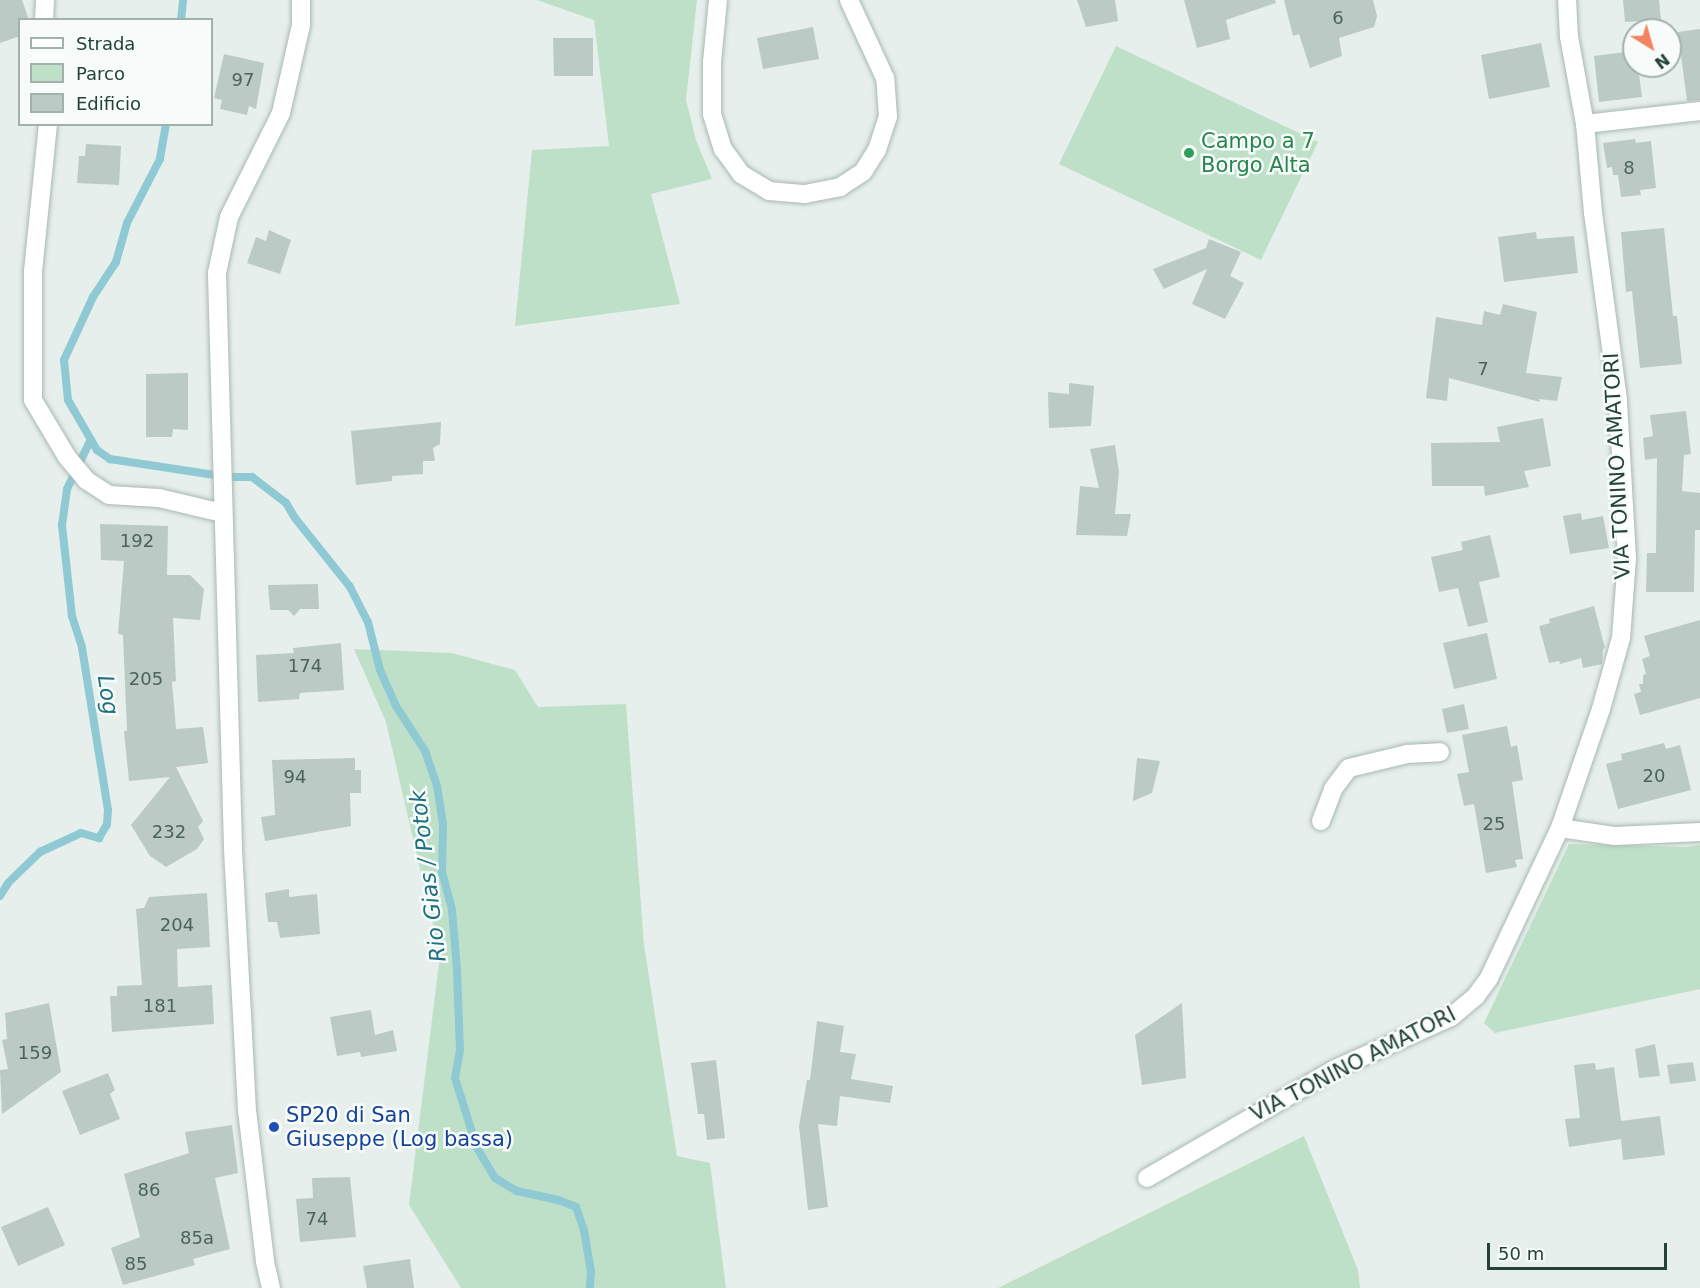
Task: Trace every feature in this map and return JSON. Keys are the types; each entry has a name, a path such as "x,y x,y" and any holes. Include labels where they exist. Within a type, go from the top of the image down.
{"street":[{"path":"44,18 45,0"},
{"path":"271,1288 247,1111 233,846 217,273 230,217 281,113 298,36 301,0"},
{"path":"718,0 712,62 712,114 723,149 741,174 769,191 805,194 840,187 863,172 877,150 888,117 885,78 849,0"},
{"name":"VIA TONINO AMATORI","path":"1147,1178 1333,1070 1451,1017 1476,996 1490,978 1560,828 1601,710 1621,638 1627,558 1618,400 1593,213 1585,124 1569,37 1567,0"},
{"path":"1585,124 1700,111"},
{"path":"48,126 33,271 33,400 67,457 86,480 109,495 159,498 222,513"},
{"path":"1321,821 1333,789 1349,768 1407,754 1440,752"},
{"path":"1560,828 1616,836 1700,832"}],"green space":[{"path":"537,0 697,0 686,100 696,140 712,179 651,194 680,304 515,326 532,150 609,146 594,20"},
{"name":"Campo a 7 Borgo Alta","path":"1116,46 1318,142 1261,260 1059,164"},
{"path":"354,649 452,653 515,670 538,707 626,704 644,945 677,1156 710,1163 726,1288 461,1288 409,1205 440,955 386,722"},
{"path":"1569,844 1686,847 1700,845 1700,989 1495,1033 1484,1023"},
{"path":"1304,1136 1358,1270 1360,1288 998,1288"}],"building":[{"path":"0,0 22,0 28,18 18,18 18,37 0,43"},
{"path":"1077,0 1115,0 1118,21 1086,27"},
{"path":"1184,0 1275,0 1276,3 1226,20 1230,39 1197,48"},
{"path":"1284,0 1373,0 1377,16 1374,27 1339,38 1342,56 1310,68 1299,34 1293,36"},
{"path":"1623,0 1659,0 1661,18 1625,18"},
{"path":"813,27 819,59 763,69 757,38"},
{"path":"1700,29 1700,100 1687,101 1682,63 1682,31"},
{"path":"553,38 593,38 593,76 554,76"},
{"path":"1541,43 1550,87 1489,99 1481,55"},
{"path":"1622,52 1622,78 1640,78 1642,97 1599,102 1594,56"},
{"path":"224,54 264,63 256,109 249,106 247,115 220,109 222,100 214,98"},
{"path":"1635,139 1636,143 1651,141 1656,188 1640,190 1641,195 1621,197 1618,175 1613,175 1612,167 1607,168 1603,143"},
{"path":"86,144 121,146 119,185 77,183 79,156 85,156"},
{"path":"1664,228 1673,316 1677,316 1682,364 1640,368 1632,291 1626,292 1621,232"},
{"path":"269,230 291,240 280,274 247,263 256,237 266,241"},
{"path":"1536,232 1537,239 1574,236 1578,273 1504,282 1498,237"},
{"path":"1209,239 1241,252 1230,276 1244,283 1225,319 1192,304 1207,269 1164,289 1153,269 1206,248"},
{"path":"1503,304 1537,312 1526,373 1562,377 1557,401 1539,399 1540,402 1449,378 1447,401 1426,398 1436,317 1482,325 1484,311 1500,315"},
{"path":"188,373 188,430 173,429 172,437 146,437 146,374"},
{"path":"1069,383 1094,386 1091,426 1049,428 1048,392 1069,394"},
{"path":"1686,411 1691,454 1684,455 1682,491 1700,493 1700,530 1695,530 1694,592 1646,592 1647,553 1656,553 1657,458 1645,460 1643,438 1653,436 1650,415"},
{"path":"1543,418 1551,466 1524,471 1529,487 1485,496 1484,486 1432,486 1431,443 1500,442 1497,427"},
{"path":"441,422 440,444 433,448 435,461 423,461 423,474 392,476 392,481 356,485 351,431"},
{"path":"1115,445 1119,472 1115,514 1131,514 1127,536 1076,535 1080,486 1099,488 1090,449"},
{"path":"1581,513 1582,520 1603,516 1609,548 1570,554 1563,516"},
{"path":"100,524 168,526 167,575 190,575 204,589 200,620 173,618 176,681 172,682 176,729 203,727 208,763 176,767 203,821 198,827 204,839 197,849 166,867 150,856 131,825 170,777 129,781 124,731 127,731 123,635 118,634 124,561 101,560"},
{"path":"1490,535 1500,577 1479,582 1488,622 1468,627 1458,588 1439,592 1431,557 1463,550 1461,542"},
{"path":"318,584 319,609 300,609 294,616 288,610 270,610 268,585"},
{"path":"1594,606 1605,648 1602,664 1583,668 1581,658 1560,664 1559,661 1549,663 1539,626 1550,623 1549,619"},
{"path":"1700,620 1700,698 1640,715 1634,694 1641,692 1639,684 1643,684 1643,675 1646,674 1642,659 1650,656 1644,636"},
{"path":"1487,633 1497,679 1454,689 1443,643"},
{"path":"341,643 344,690 300,693 299,699 258,702 256,655 294,653 293,648"},
{"path":"1464,704 1469,729 1447,733 1442,709"},
{"path":"1507,726 1511,747 1517,745 1523,780 1512,782 1523,859 1515,860 1517,867 1486,873 1474,804 1464,806 1457,774 1469,772 1462,735"},
{"path":"1664,743 1666,749 1680,745 1691,790 1618,809 1606,764 1622,760 1621,754"},
{"path":"355,758 355,770 361,770 361,793 350,793 351,826 265,841 261,817 275,815 272,760"},
{"path":"1137,758 1160,761 1152,793 1133,801"},
{"path":"289,889 289,897 317,894 320,934 280,938 277,922 268,922 265,893"},
{"path":"207,893 210,947 177,949 178,987 212,985 214,1024 112,1032 110,996 117,996 117,986 142,985 136,909 144,908 149,897"},
{"path":"49,1003 61,1072 2,1114 0,1070 8,1069 2,1040 7,1039 5,1013"},
{"path":"1182,1003 1186,1078 1142,1085 1135,1035"},
{"path":"371,1010 375,1035 393,1030 397,1051 361,1057 360,1052 337,1056 330,1017"},
{"path":"817,1021 844,1026 840,1052 856,1054 851,1079 893,1086 890,1103 840,1096 837,1126 818,1124 828,1207 808,1210 799,1126 807,1080 810,1080"},
{"path":"1655,1044 1660,1076 1639,1078 1635,1049"},
{"path":"716,1060 725,1138 707,1140 704,1114 698,1114 691,1063"},
{"path":"1693,1062 1696,1081 1670,1084 1667,1065"},
{"path":"1595,1063 1596,1070 1614,1067 1621,1121 1660,1116 1665,1155 1623,1160 1621,1139 1569,1147 1565,1119 1580,1118 1574,1065"},
{"path":"108,1073 115,1090 110,1094 120,1119 80,1135 62,1091"},
{"path":"232,1125 238,1173 215,1178 230,1249 193,1259 195,1265 123,1285 111,1248 140,1237 124,1174 189,1153 185,1132"},
{"path":"350,1177 356,1237 300,1242 296,1199 313,1198 312,1178"},
{"path":"48,1207 65,1245 18,1266 1,1227"},
{"path":"410,1259 414,1288 367,1288 363,1266"}],"waterway":[{"path":"181,18 183,0"},
{"name":"Rio Gias / Potok","path":"166,126 160,159 127,223 116,262 93,297 64,360 68,400 97,450 110,459 228,477 252,477 286,503 295,518 350,587 368,622 380,670 396,706 425,751 437,786 443,824 442,872 452,910 457,970 460,1050 455,1078 477,1148 495,1178 517,1191 558,1200 576,1207 584,1230 591,1272 590,1288"},
{"name":"Log","path":"0,896 8,883 40,852 81,833 99,838 107,824 108,810 82,647 72,616 62,525 67,489 91,439"}],"place":[{"name":"Campo a 7 Borgo Alta","path":"1189,153"},
{"name":"SP20 di San Giuseppe (Log bassa)","path":"274,1127"}]}
